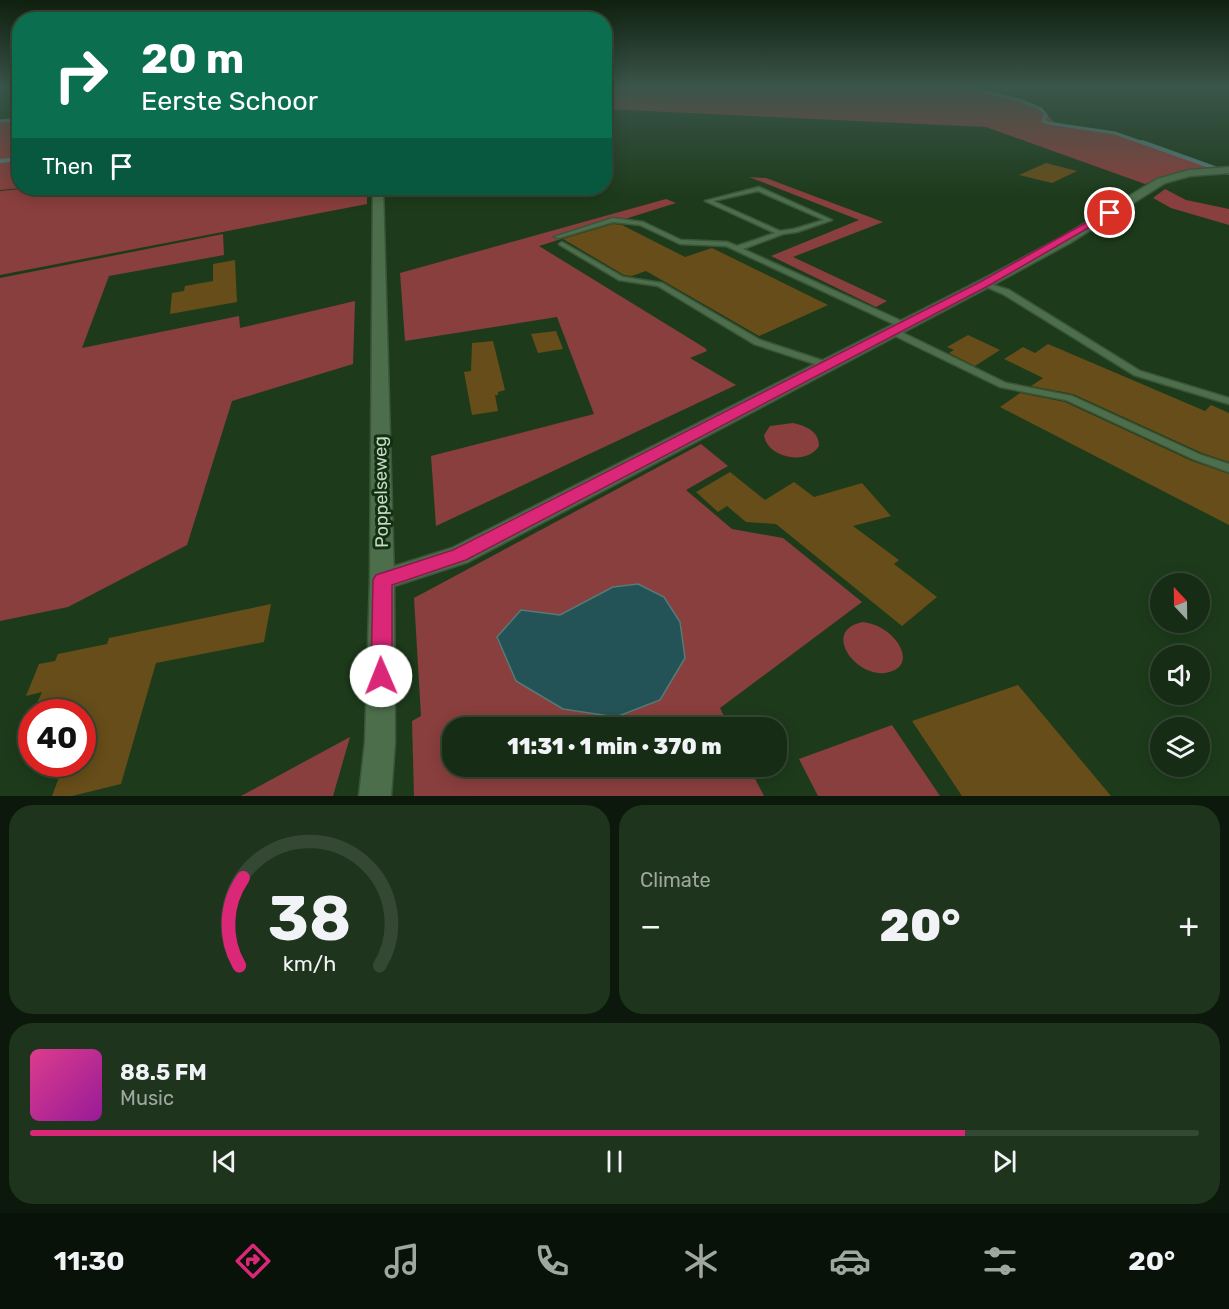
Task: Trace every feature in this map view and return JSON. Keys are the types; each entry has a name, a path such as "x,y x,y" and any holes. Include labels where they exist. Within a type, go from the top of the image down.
{"street":[{"path":"382,580 460,555 1074,236 1161,181 1189,173 1222,170"},
{"name":"Poppelseweg","path":"375,796 380,742 382,580 378,195"}],"lane":[{"path":"736,249 780,232 802,229 829,220 759,189 708,201 780,232"},
{"path":"827,365 757,342 660,284 621,279 560,240 613,220 641,223 680,242 727,244 898,328 1003,385 1069,398 1197,457 1229,468"},
{"path":"984,284 1006,292 1137,373 1229,401"}],"shaded area":[{"path":"0,123 12,123 12,189 0,190"},
{"path":"904,123 1056,123 1113,133 1213,168 1177,172 1145,184 986,127"},
{"path":"749,177 766,178 883,222 793,257 887,301 876,307 771,256 859,220"},
{"path":"1165,189 1186,200 1229,209 1229,225 1171,208 1153,198"},
{"path":"12,190 12,195 367,195 367,204 0,275 0,191"},
{"path":"666,199 676,203 539,246 705,348 707,351 690,358 736,385 436,526 431,456 594,414 557,317 405,341 400,273"},
{"path":"223,234 224,255 109,276 82,348 239,316 240,328 355,301 353,364 232,401 187,545 68,607 0,621 0,278"},
{"path":"793,423 807,428 817,436 819,446 806,456 788,457 772,449 767,443 764,435 770,426"},
{"path":"701,444 728,466 686,490 732,529 783,538 862,602 720,708 724,717 616,717 442,717 442,777 754,777 764,796 414,796 412,721 421,716 414,598","holes":["521,610 560,615 685,658 660,700 616,717"]},
{"path":"863,622 886,631 900,647 903,656 902,663 896,670 885,673 863,668 847,652 844,634 851,627"},
{"path":"892,725 940,796 818,796 799,759"},
{"path":"350,737 333,796 241,796"}],"water":[{"path":"638,584 664,597 680,622 685,658 660,700 616,717 563,709 516,681 497,637 521,610 560,615 613,587"}],"building":[{"path":"1046,163 1077,171 1052,183 1019,175"},
{"path":"613,224 622,225 685,257 712,248 828,305 759,336 646,271 632,276 624,275 563,239"},
{"path":"235,260 237,302 170,314 172,293 184,291 185,286 213,281 213,264"},
{"path":"556,331 563,349 538,353 531,334"},
{"path":"968,335 1000,350 975,366 949,353 954,350 947,347"},
{"path":"493,341 505,390 495,395 498,411 472,415 464,372 471,371 472,343"},
{"path":"1048,344 1205,411 1211,405 1229,413 1229,462 1202,453 1073,394 1031,386 1043,378 1004,359 1023,347 1035,353"},
{"path":"1020,393 1065,402 1192,461 1229,474 1229,525 1000,407"},
{"path":"730,472 765,500 794,482 814,497 862,483 891,516 853,526 899,560 894,564 937,597 902,626 776,524 746,522 727,506 718,512 696,492"},
{"path":"271,604 264,642 156,663 121,784 72,796 52,796 59,777 96,777 96,699 39,699 42,692 26,696 39,664 55,661 58,654 107,644 109,638"},
{"path":"1018,685 1111,796 962,796 912,721"}],"waterway":[{"path":"1049,123 1115,133 1146,144"},
{"path":"1142,142 1229,173"},
{"path":"0,161 12,160"}],"route":[{"path":"381,676 382,580 435,565 460,555 984,284 1066,240 1110,213"}]}
